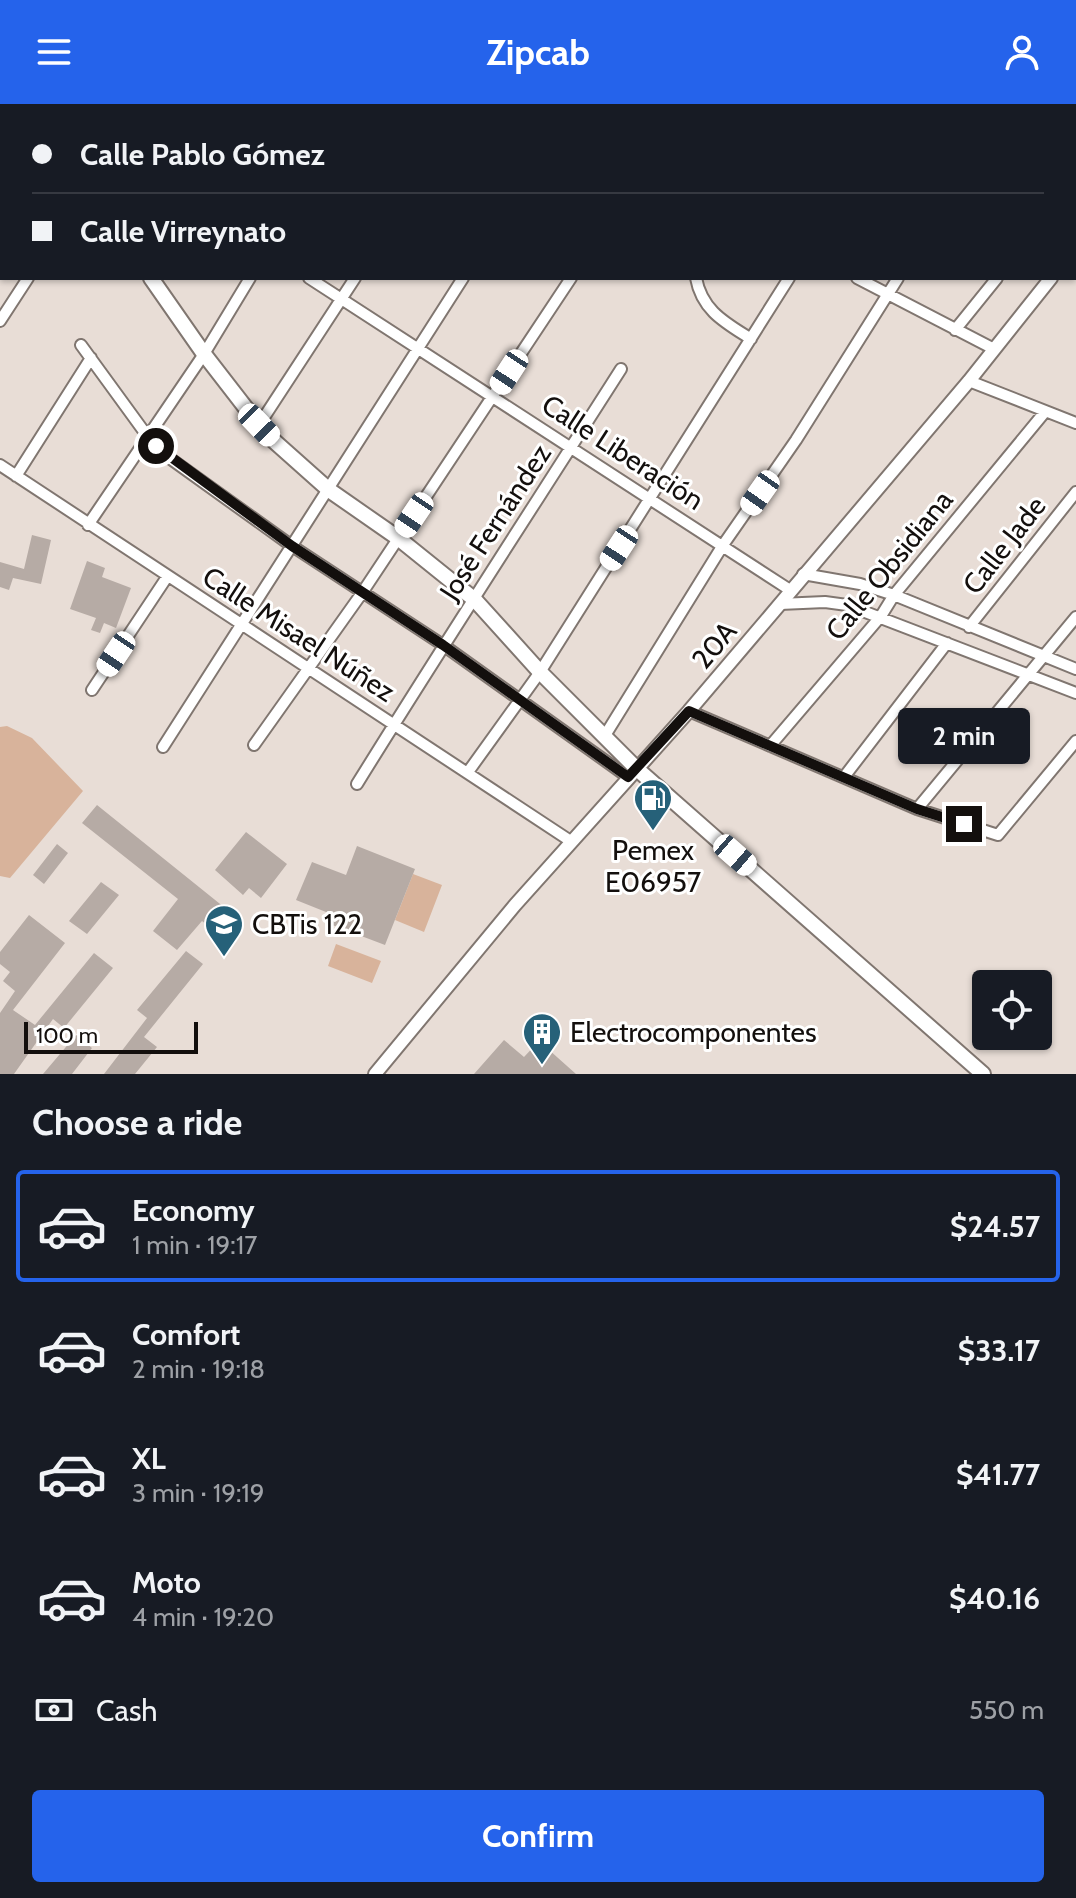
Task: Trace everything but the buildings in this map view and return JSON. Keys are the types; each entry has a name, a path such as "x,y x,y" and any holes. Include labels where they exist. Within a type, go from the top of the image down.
{"main road":[{"path":"152,280 259,425 329,490 398,538 475,600 604,737 632,773 983,1074"}],"street":[{"path":"0,321 27,280"},
{"path":"88,525 204,354 249,280"},
{"name":"Calle Liberación","path":"312,280 790,590"},
{"path":"259,425 354,280"},
{"path":"163,747 462,280"},
{"path":"254,745 362,593 570,280"},
{"path":"697,280 711,312 751,339"},
{"path":"468,772 540,672 788,280"},
{"path":"860,280 994,349"},
{"path":"604,737 723,545 796,440 897,280"},
{"path":"955,330 995,280"},
{"name":"20A","path":"375,1074 515,905 689,711 780,604 969,381 1049,280"},
{"path":"81,345 148,437 168,457 292,546 632,773"},
{"path":"16,476 91,358"},
{"name":"José Fernández","path":"357,784 621,369"},
{"path":"969,381 1076,423"},
{"name":"Calle Obsidiana","path":"770,746 881,616 894,595 1044,413"},
{"name":"Calle Misael Núñez","path":"0,465 572,842"},
{"name":"Calle Jade","path":"969,627 1076,492"},
{"path":"803,574 860,584 894,595 1076,669"},
{"path":"92,690 167,577"},
{"path":"780,604 825,602 847,605 1076,693"},
{"path":"917,809 1076,617"},
{"path":"844,777 947,643"},
{"path":"689,711 917,809 998,835 1076,741"}],"shaded area":[{"path":"7,726 32,738 83,791 10,878 0,876 0,727"},
{"path":"413,874 442,885 424,932 395,920"},
{"path":"336,944 381,961 372,983 328,966"}],"place":[{"name":"Pemex E06957","path":"653,832"},
{"name":"CBTis 122","path":"224,958"},
{"name":"Electrocomponentes","path":"542,1066"}],"route":[{"path":"156,446 292,546 443,645 628,777 689,711 917,809 964,824"}]}
